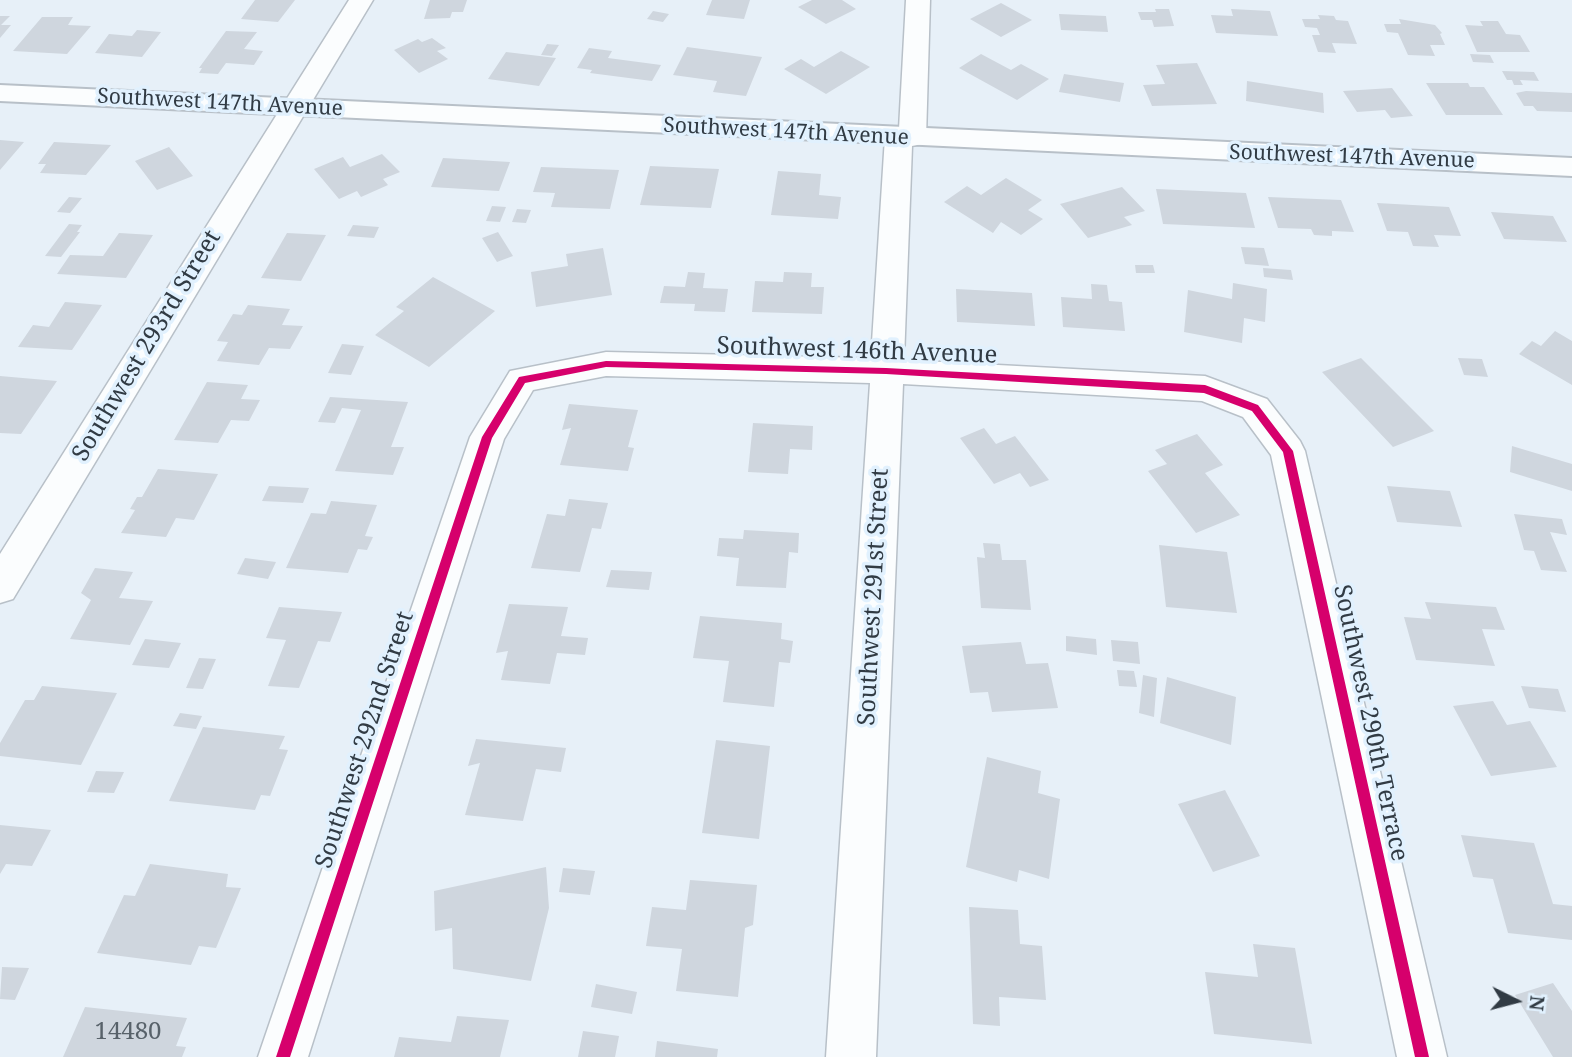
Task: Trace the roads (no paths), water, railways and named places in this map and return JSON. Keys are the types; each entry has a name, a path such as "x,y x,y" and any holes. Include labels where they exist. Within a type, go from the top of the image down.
{"street":[{"name":"Southwest 293rd Street","path":"0,587 361,0"},
{"name":"Southwest 291st Street","path":"851,1057 886,372 918,0"},
{"name":"Southwest 147th Avenue","path":"0,93 905,138 1572,167"},
{"name":"Southwest 146th Avenue","path":"487,436 522,380 606,363 886,372 1205,389 1255,408"},
{"name":"Southwest 290th Terrace","path":"1255,408 1288,451 1422,1057"},
{"name":"Southwest 292nd Street","path":"283,1057 487,436"}]}
